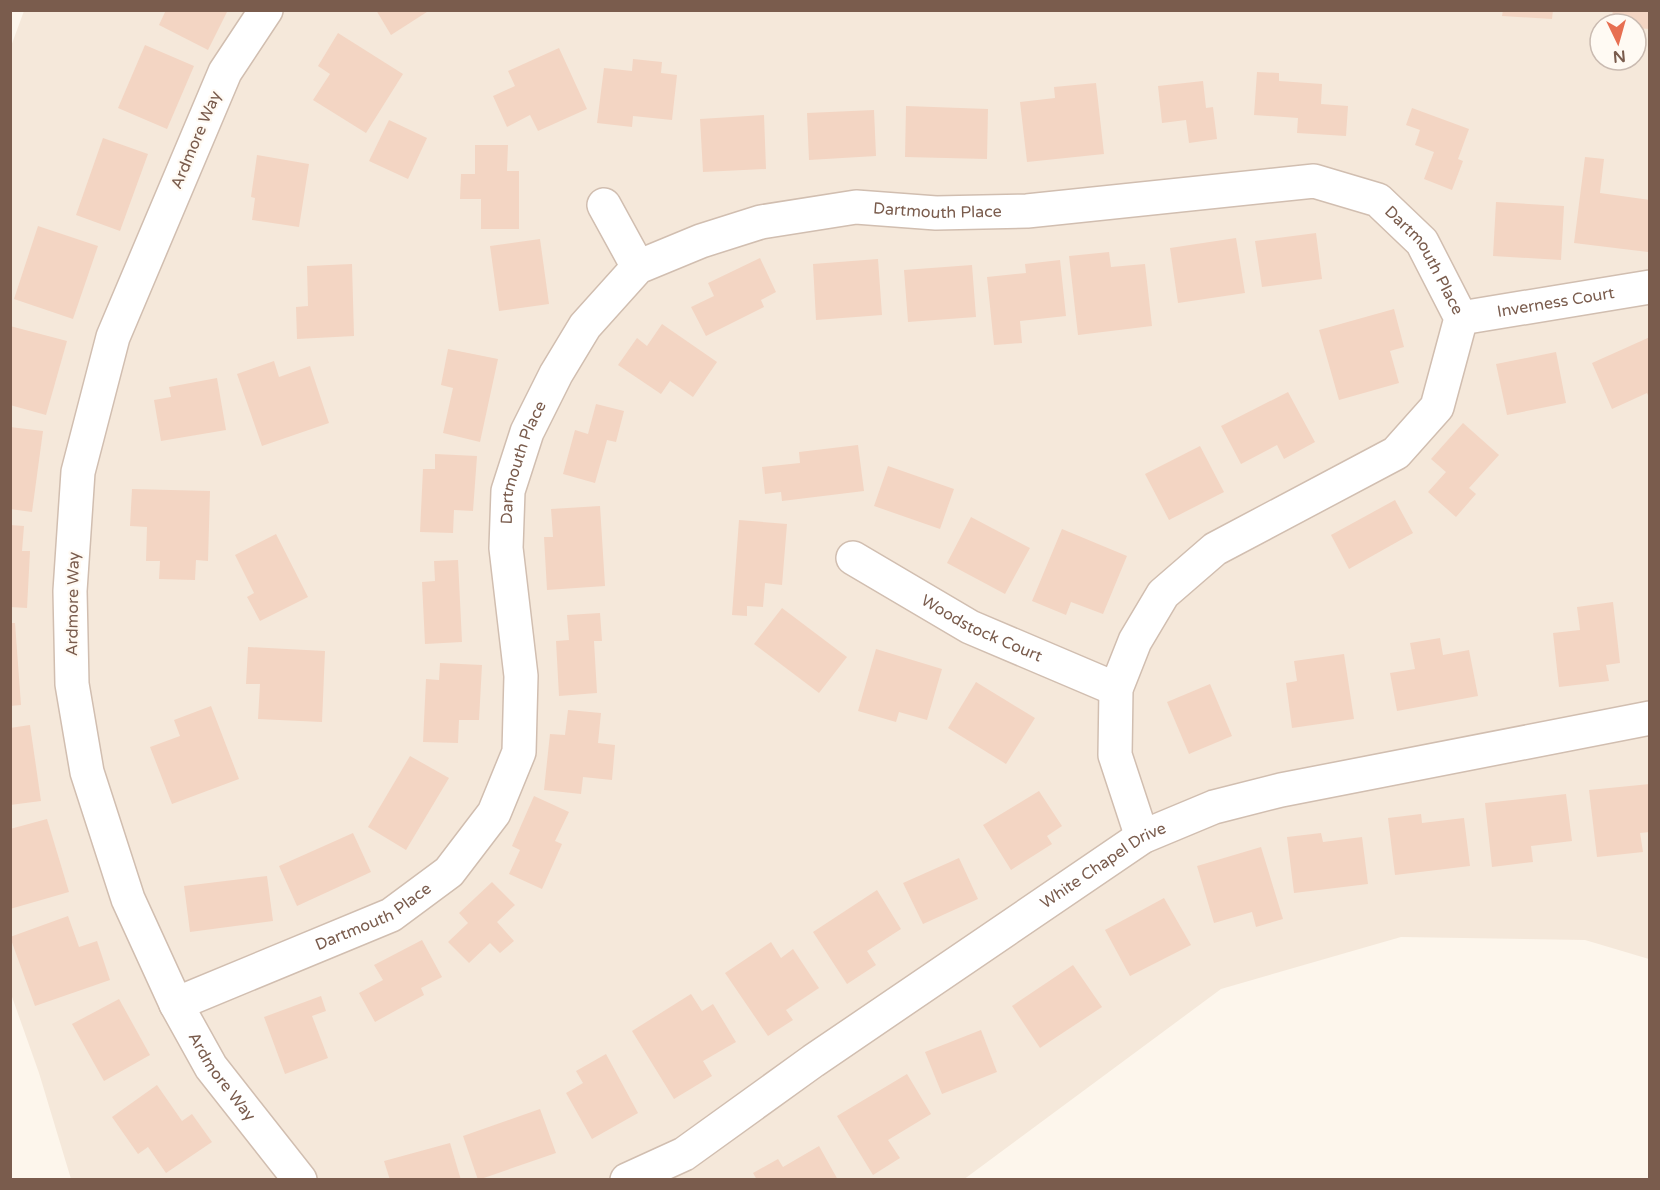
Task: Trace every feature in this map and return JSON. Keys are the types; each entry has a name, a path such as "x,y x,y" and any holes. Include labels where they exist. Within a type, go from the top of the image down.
{"street":[{"name":"Ardmore Way","path":"266,10 225,72 113,337 78,472 70,591 72,684 87,772 128,899 176,1004 211,1067 300,1179"},
{"name":"Dartmouth Place","path":"176,1004 391,915 449,873 494,813 519,752 521,676 506,548 508,491 527,432 556,374 585,326 638,267 701,241 760,222 856,207 936,213 1027,211 1314,182 1378,200 1422,242 1461,318 1437,407 1396,453 1215,549 1163,594 1135,640 1116,689 1115,754 1142,837"},
{"path":"604,205 638,267"},
{"name":"Inverness Court","path":"1461,318 1650,287"},
{"name":"Woodstock Court","path":"853,558 970,627 1116,689"},
{"name":"White Chapel Drive","path":"627,1179 684,1154 813,1061 1142,837 1214,807 1281,790 1650,718"}],"shaded area":[{"path":"24,11 1649,11 1649,959 1585,940 1401,937 1221,989 963,1180 71,1179 39,1073 11,994 10,49"}],"building":[{"path":"166,10 228,10 208,50 159,25"},
{"path":"376,10 430,10 391,35"},
{"path":"1503,10 1553,10 1552,19 1502,16"},
{"path":"1613,10 1650,10 1650,29 1648,29 1648,12 1613,12"},
{"path":"338,33 403,74 366,133 313,100 330,74 318,66"},
{"path":"145,45 194,66 167,129 118,108"},
{"path":"559,48 587,109 538,131 530,115 507,127 493,96 515,86 508,71"},
{"path":"633,59 662,62 661,73 677,75 672,120 633,116 632,127 597,123 604,68 632,71"},
{"path":"1257,72 1279,73 1279,81 1322,84 1321,104 1348,106 1346,136 1297,133 1298,118 1254,115"},
{"path":"1203,81 1206,108 1213,107 1217,139 1189,143 1186,120 1162,123 1158,86"},
{"path":"1096,83 1104,154 1027,162 1020,102 1055,98 1054,87"},
{"path":"906,106 988,109 987,159 905,157"},
{"path":"1412,108 1469,129 1458,159 1463,161 1452,190 1424,179 1434,152 1415,145 1420,130 1406,125"},
{"path":"874,110 876,156 809,160 807,113"},
{"path":"764,115 766,169 703,172 700,119"},
{"path":"389,120 427,138 408,179 369,161"},
{"path":"103,138 148,154 120,231 76,215"},
{"path":"475,145 508,145 507,171 519,171 519,229 481,229 481,199 460,199 461,174 475,174"},
{"path":"257,155 309,164 299,227 252,220 255,198 251,197"},
{"path":"1585,157 1604,159 1600,193 1650,200 1648,252 1574,243"},
{"path":"1496,202 1564,206 1561,260 1493,256"},
{"path":"38,226 98,246 73,319 14,299"},
{"path":"1316,233 1322,279 1262,287 1255,241"},
{"path":"1236,238 1245,293 1178,303 1170,248"},
{"path":"540,239 549,304 499,311 490,246"},
{"path":"1109,252 1111,267 1145,264 1152,326 1078,335 1069,256"},
{"path":"760,258 776,292 761,300 764,307 706,336 691,307 714,296 708,283"},
{"path":"878,259 882,315 816,320 813,264"},
{"path":"1060,260 1066,316 1020,321 1022,343 994,345 987,277 1026,273 1025,264"},
{"path":"352,264 354,336 297,339 296,307 308,306 307,266"},
{"path":"972,265 976,317 908,322 904,270"},
{"path":"1394,309 1404,347 1390,351 1399,383 1339,400 1319,330"},
{"path":"662,324 717,362 693,397 670,381 661,394 618,365 637,338 647,346"},
{"path":"10,326 67,341 46,415 10,405"},
{"path":"1650,337 1650,400 1647,393 1612,409 1592,363"},
{"path":"448,349 498,359 480,442 443,433 453,388 441,385"},
{"path":"1556,352 1566,403 1507,415 1496,364"},
{"path":"274,361 279,377 310,366 329,423 262,446 237,374"},
{"path":"217,378 226,430 161,441 154,400 171,397 169,387"},
{"path":"1288,392 1315,442 1284,459 1277,445 1241,464 1221,426"},
{"path":"596,404 624,411 616,442 607,440 595,483 563,474 575,430 588,434"},
{"path":"1463,423 1499,455 1469,488 1476,494 1456,517 1428,492 1446,472 1431,459"},
{"path":"10,427 43,431 32,512 10,509"},
{"path":"858,445 864,491 782,501 781,492 765,494 762,467 800,463 799,452"},
{"path":"1200,446 1224,492 1169,520 1145,474"},
{"path":"435,454 477,456 473,511 454,510 453,533 420,532 423,469 435,469"},
{"path":"888,466 954,489 940,529 874,506"},
{"path":"132,489 210,491 208,561 196,560 195,580 159,579 160,561 146,561 147,527 130,526"},
{"path":"1395,500 1413,533 1349,569 1331,535"},
{"path":"600,506 605,586 547,590 544,537 553,537 551,509"},
{"path":"971,517 1030,548 1005,594 947,563"},
{"path":"739,520 787,524 782,585 765,583 763,607 747,606 747,616 732,615"},
{"path":"10,525 24,526 22,551 30,551 27,608 10,607"},
{"path":"1062,529 1127,556 1103,614 1071,602 1066,615 1032,601"},
{"path":"276,534 308,597 260,621 247,597 254,593 235,555"},
{"path":"458,560 462,642 425,644 422,582 435,581 434,561"},
{"path":"1613,602 1620,663 1606,665 1609,681 1559,687 1553,633 1580,630 1577,607"},
{"path":"782,608 847,657 819,693 754,644"},
{"path":"600,613 602,641 594,641 597,693 559,696 556,641 569,640 567,615"},
{"path":"10,623 15,623 21,705 10,706"},
{"path":"1440,638 1443,655 1469,650 1478,696 1397,711 1390,673 1415,669 1410,643"},
{"path":"248,647 325,651 322,722 258,719 260,684 246,684"},
{"path":"876,649 942,669 927,720 899,712 896,722 858,711"},
{"path":"1344,654 1354,719 1292,728 1286,683 1297,681 1294,661"},
{"path":"440,663 482,665 479,720 459,720 458,743 423,742 426,679 439,680"},
{"path":"976,682 1035,718 1006,764 948,728"},
{"path":"1210,684 1232,736 1189,754 1167,702"},
{"path":"211,706 239,779 172,804 150,747 180,736 174,720"},
{"path":"568,710 601,713 598,743 615,745 612,780 583,777 581,794 544,790 550,734 565,735"},
{"path":"30,725 41,801 10,805 10,728"},
{"path":"410,756 449,778 406,850 368,827"},
{"path":"1650,784 1650,832 1640,833 1643,852 1597,857 1589,790"},
{"path":"1039,791 1062,826 1047,836 1052,844 1011,870 983,825"},
{"path":"1566,794 1572,841 1531,846 1533,862 1492,867 1485,803"},
{"path":"534,796 569,812 555,841 562,844 542,889 509,874 520,850 512,846"},
{"path":"1421,814 1422,823 1464,818 1470,866 1395,875 1388,818"},
{"path":"47,819 69,892 10,909 10,829"},
{"path":"353,833 371,872 297,906 279,866"},
{"path":"1321,833 1323,842 1362,837 1368,884 1294,893 1287,837"},
{"path":"1261,847 1283,919 1256,927 1252,912 1214,923 1197,866"},
{"path":"959,858 978,899 923,924 903,883"},
{"path":"267,876 273,921 190,932 184,886"},
{"path":"492,882 515,905 497,922 514,941 500,953 490,943 469,963 448,942 468,923 459,913"},
{"path":"877,890 901,929 867,951 876,965 847,984 813,932"},
{"path":"1164,898 1191,945 1130,976 1105,930"},
{"path":"68,916 79,947 97,941 110,980 35,1006 10,937"},
{"path":"422,940 442,977 421,988 424,995 375,1022 359,993 383,980 374,965"},
{"path":"771,942 781,958 793,949 819,988 786,1010 793,1020 768,1036 725,973"},
{"path":"1073,965 1102,1007 1040,1048 1012,1006"},
{"path":"691,994 702,1011 713,1004 736,1042 703,1061 712,1076 674,1099 632,1031"},
{"path":"321,996 326,1011 312,1016 328,1058 285,1074 264,1017"},
{"path":"119,999 150,1055 104,1081 72,1024"},
{"path":"981,1030 997,1072 942,1094 925,1052"},
{"path":"606,1054 638,1113 592,1139 566,1093 583,1083 576,1071"},
{"path":"907,1074 931,1114 888,1140 900,1158 873,1175 837,1116"},
{"path":"157,1085 182,1121 192,1114 212,1142 166,1173 148,1147 138,1154 112,1117"},
{"path":"540,1109 556,1153 478,1180 463,1136"},
{"path":"450,1143 461,1180 390,1180 384,1161"},
{"path":"819,1146 838,1180 757,1180 753,1173 778,1159 783,1167"}]}
